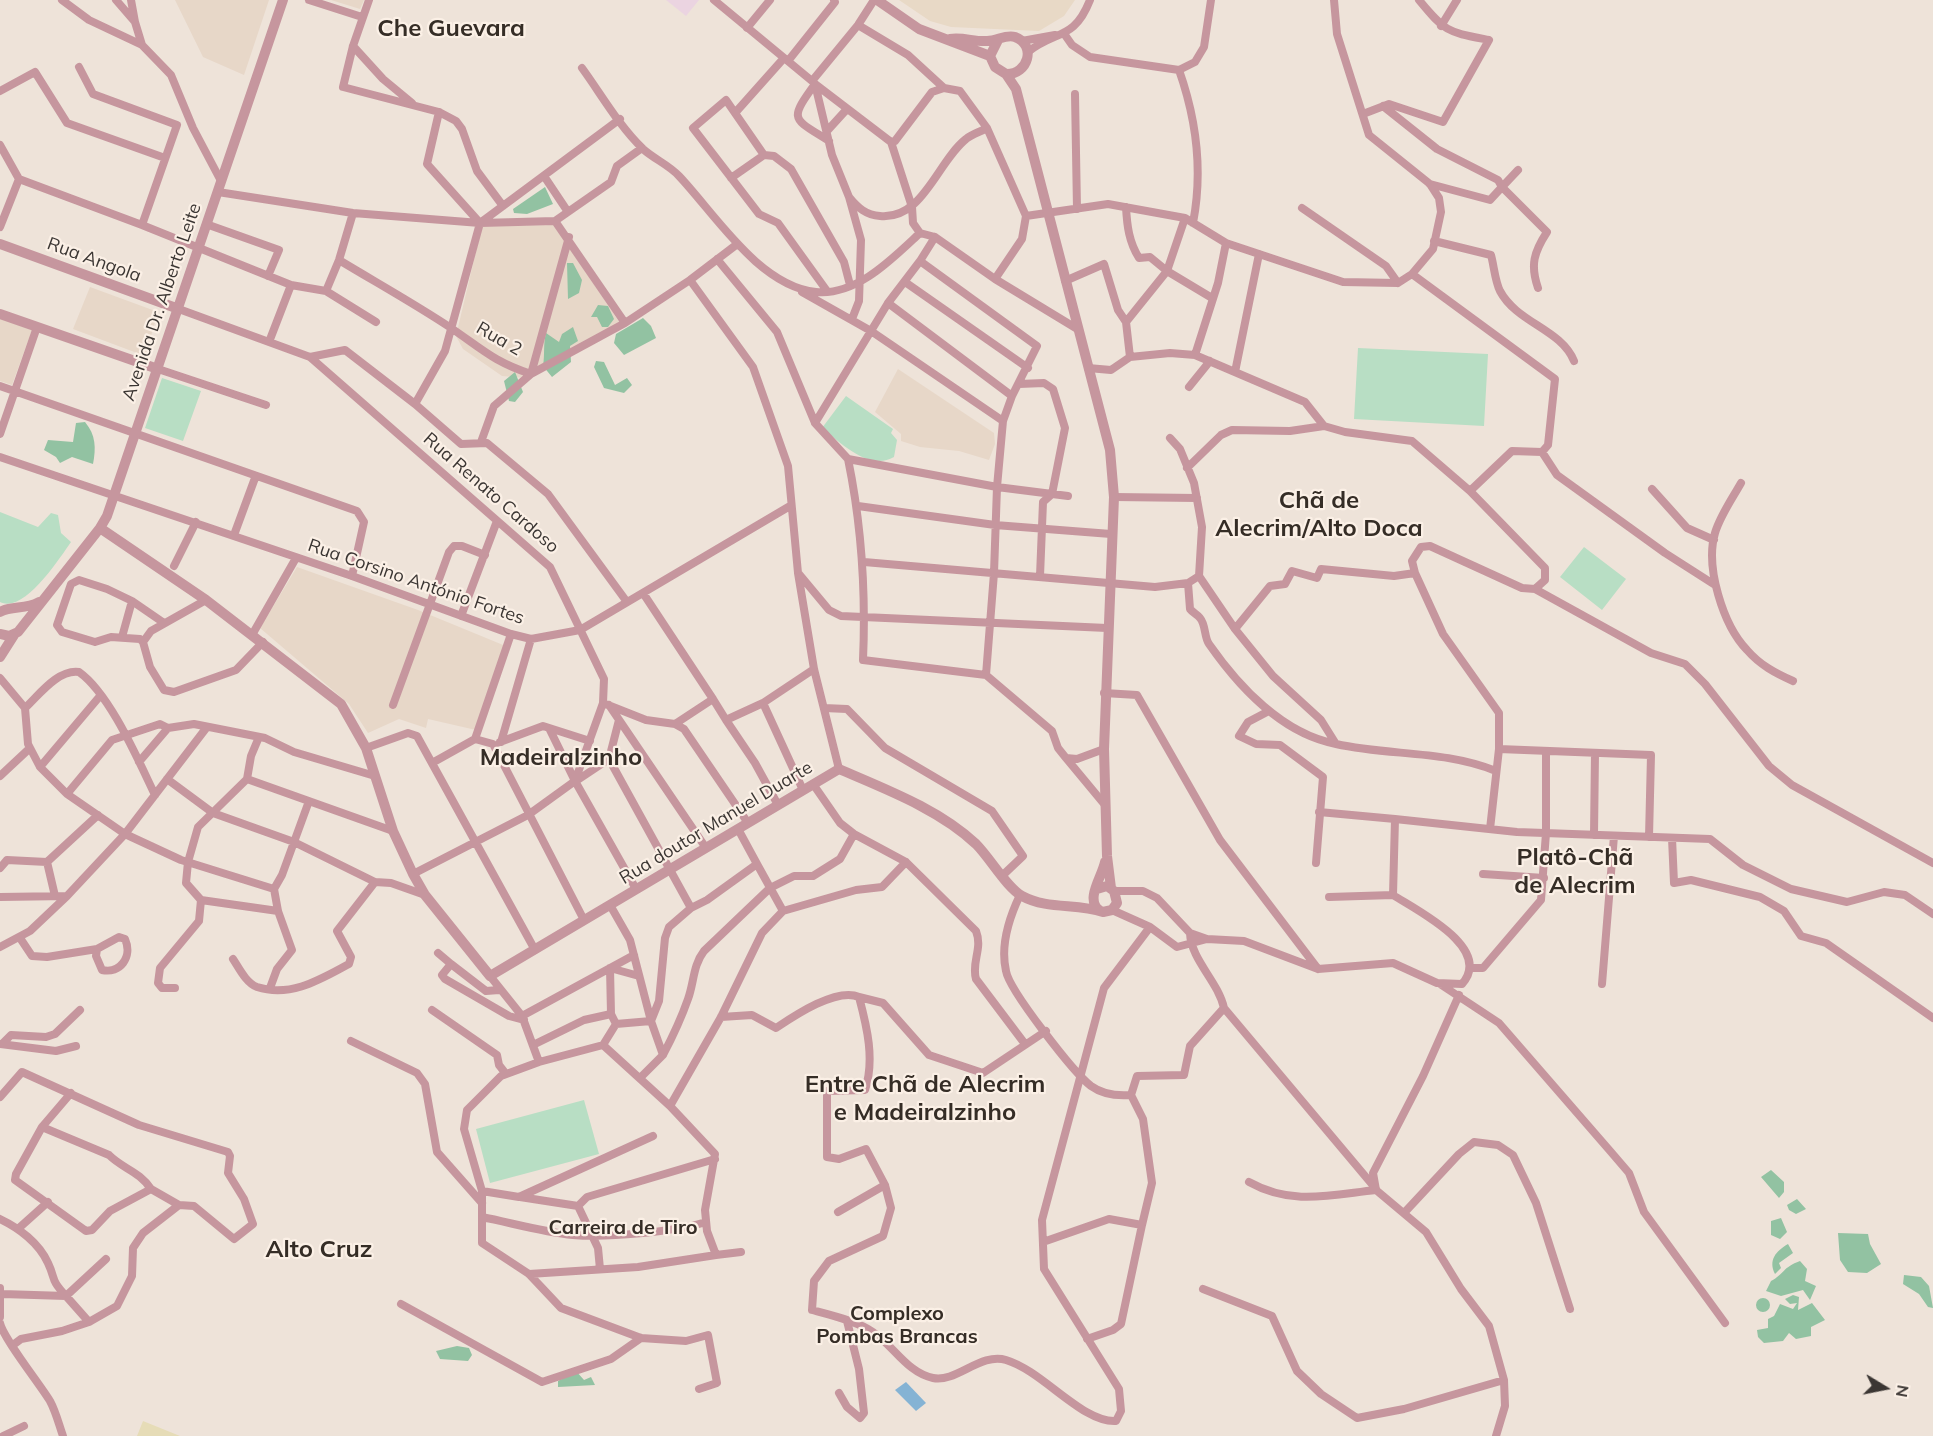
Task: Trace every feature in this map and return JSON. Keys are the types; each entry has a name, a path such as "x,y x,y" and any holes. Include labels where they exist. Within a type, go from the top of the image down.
{"street":[{"path":"62,0 89,20 142,45 171,75 193,128 221,180"},
{"path":"116,0 135,22"},
{"path":"130,0 142,45"},
{"name":"Avenida Dr. Alberto Leite","path":"0,657 17,632 100,528 114,495 155,368 283,0"},
{"path":"309,0 363,17"},
{"path":"369,0 353,46 343,87 439,112 456,120 462,129 477,171 503,206"},
{"path":"714,0 891,142 912,207 913,223 920,233 935,237 995,279 1079,330"},
{"path":"747,28 770,0"},
{"path":"735,113 836,2 834,0"},
{"path":"829,141 800,122 796,115 798,108 814,82 875,0 920,29 990,56 995,67 1006,74 1016,89 1110,450 1114,497 1104,693 1104,749 1107,856 1117,903 1112,910"},
{"path":"1028,52 1042,42 1065,35 1076,24 1090,0"},
{"path":"1065,35 1072,45 1090,57 1179,70 1195,62 1204,47 1211,0"},
{"path":"1026,216 1108,204 1185,218 1226,243 1343,282 1398,283 1412,274 1433,249 1441,212 1439,198 1430,184 1369,135 1337,34 1334,0"},
{"path":"1363,114 1389,104 1443,122 1489,40 1458,34 1441,26 1419,0"},
{"path":"1441,26 1457,0"},
{"path":"858,25 908,55 944,88 960,92 987,128 1026,216 1022,239 995,279"},
{"path":"950,39 985,42 1010,36 1022,41 1045,35 1065,35"},
{"path":"990,56 998,40"},
{"path":"1016,89 1028,52 1022,41"},
{"path":"353,46 383,79 415,105"},
{"path":"79,67 93,94 177,125 142,225"},
{"path":"582,68 642,148 678,175 736,245 792,287 871,331 1004,421"},
{"path":"1179,70 1188,95 1199,158 1199,192 1193,224"},
{"path":"1006,74 1020,71"},
{"path":"0,91 35,72 68,123 165,158"},
{"path":"814,82 829,141 849,197 861,240 859,301 852,319"},
{"path":"891,142 899,137 932,92 944,88"},
{"path":"1075,94 1077,209"},
{"path":"764,155 726,100 693,128 759,214 778,223 827,291"},
{"path":"1383,106 1437,149 1498,180 1502,187 1547,232 1536,249 1533,259 1533,273 1538,288"},
{"path":"827,131 847,109"},
{"path":"439,112 427,164 480,223"},
{"path":"415,404 445,351 480,223 620,119"},
{"path":"849,197 858,208 872,215 891,217 912,207 966,139 987,128"},
{"path":"0,146 18,179 142,225 291,285 326,291 376,322"},
{"path":"218,192 353,213 480,223 555,221 611,182 617,166 642,148"},
{"path":"731,178 764,155 774,156 791,169 844,262 850,285"},
{"path":"1430,184 1490,200 1518,170"},
{"path":"544,176 568,212"},
{"path":"0,227 18,179"},
{"path":"1126,207 1127,226 1133,248 1139,258 1150,257 1167,271 1212,298"},
{"path":"1302,207 1386,266 1398,283"},
{"path":"326,291 339,260 353,213"},
{"path":"1126,322 1167,271 1185,218"},
{"path":"555,221 569,237 625,323"},
{"path":"206,224 279,250 268,276"},
{"path":"792,287 827,291 860,282 882,268 920,233"},
{"path":"531,374 569,237"},
{"path":"815,423 888,303 935,237"},
{"path":"1434,241 1491,255 1500,291 1527,321 1568,346 1574,361"},
{"path":"1195,355 1226,243"},
{"name":"Rua Angola","path":"0,244 177,308"},
{"path":"481,442 494,406 531,374 625,323 690,280 736,245"},
{"path":"1235,372 1259,254"},
{"path":"717,259 777,332 815,423 848,459 858,506 864,562 863,660 986,675 1052,731 1058,748 1065,758 1105,805"},
{"name":"Rua 2","path":"339,260 452,329 481,352 507,366 531,374"},
{"path":"920,261 1037,346 1012,396 1004,421 997,488 994,573 986,675"},
{"path":"1065,281 1104,264 1118,310 1126,322 1130,357"},
{"path":"1412,274 1555,379 1548,446 1542,452 1512,451 1470,491"},
{"path":"690,280 753,367 788,466 798,573 814,669 839,769 882,788 957,829 976,844 1020,895 1050,906 1112,910 1150,927 1177,947 1207,939"},
{"path":"905,282 1028,368"},
{"path":"269,342 291,285"},
{"path":"888,303 1012,396"},
{"name":"Rua Renato Cardoso","path":"177,308 310,357 550,567 604,679 606,704 575,781"},
{"path":"0,314 266,405"},
{"path":"0,434 37,327"},
{"path":"310,357 345,350 415,404 461,444 487,443 548,494 627,602"},
{"path":"1088,369 1111,370 1130,357 1170,353 1195,355 1305,402 1324,426"},
{"path":"1189,387 1210,361"},
{"path":"1019,384 1044,383 1053,389 1065,428 1052,494 1043,502 1040,528 1043,541 1040,576"},
{"path":"0,386 255,478 357,511 364,522 352,576"},
{"path":"1187,468 1221,435 1232,430 1290,431 1324,426 1345,432 1412,441 1470,491 1545,568 1545,580 1534,589"},
{"path":"1170,438 1180,449 1197,498 1202,527 1199,576 1235,629 1273,676 1321,720 1336,744"},
{"path":"1542,452 1557,475 1665,553 1715,585"},
{"name":"Rua Corsino António Fortes","path":"0,457 234,535 511,634 531,639 580,630 790,506"},
{"path":"848,459 997,488 1068,496"},
{"path":"234,535 255,478"},
{"path":"1741,483 1719,525 1714,540 1711,559 1715,585 1734,632 1746,650 1767,669 1793,681"},
{"path":"1652,489 1688,528 1714,540"},
{"path":"1114,497 1197,498"},
{"path":"858,506 995,525 1111,534"},
{"path":"461,616 497,521"},
{"path":"174,566 196,522"},
{"path":"100,528 206,600 340,704 366,748 393,831 413,874 425,895 523,1018 539,1062"},
{"path":"393,705 449,552 454,546 462,546 485,555"},
{"path":"1490,830 1499,748 1499,713 1443,634 1414,573 1412,561 1420,547 1430,546 1522,588 1534,589 1651,653 1685,664 1705,684 1769,766 1792,785 1933,863"},
{"path":"252,635 296,558"},
{"path":"864,562 1109,581 1155,587 1188,583 1199,576"},
{"path":"1235,629 1270,586 1285,584 1292,572 1317,578 1321,569 1394,576 1414,573"},
{"path":"798,573 834,614 990,624 1107,628"},
{"path":"164,623 132,601 107,589 79,580 71,584 57,625 62,632 95,642 111,637 140,639 143,642 150,667 168,693 236,670 263,642"},
{"path":"1188,583 1190,609 1202,622 1207,641 1267,712 1320,741 1429,753 1469,761 1496,771"},
{"path":"643,593 755,763 778,805"},
{"path":"4,610 24,609 45,599"},
{"path":"143,642 151,631 206,600"},
{"path":"123,637 132,601"},
{"path":"0,634 17,632 21,619 4,610"},
{"path":"475,739 511,634"},
{"path":"531,639 497,743 528,814 584,920"},
{"path":"726,720 763,703 814,669"},
{"path":"25,708 58,677 72,671 85,676 126,735 155,795"},
{"path":"0,678 25,708 30,748 40,767 68,794 125,834 188,862 274,889"},
{"path":"1104,693 1137,695 1220,840 1318,969"},
{"path":"40,767 100,696"},
{"path":"675,724 713,699"},
{"path":"763,703 808,787 840,823 854,834 906,862 976,931 980,941 973,967 976,979 1025,1044"},
{"path":"606,704 706,848"},
{"path":"606,704 646,720 675,724 684,729 743,826 757,864 783,911"},
{"path":"824,708 847,709 885,748 992,811 1023,856 1003,875"},
{"path":"1267,712 1248,722 1239,736 1256,744 1280,745 1323,777 1318,812 1316,863"},
{"path":"413,874 528,814 609,759 619,720"},
{"path":"68,794 112,740 160,724 168,728 194,724 259,737 294,752 375,776"},
{"path":"432,763 475,739 497,743 543,726 590,741"},
{"path":"0,947 20,938 67,896 125,834 207,727"},
{"path":"139,762 168,728"},
{"path":"550,730 575,781 636,889"},
{"path":"366,748 414,733 535,950"},
{"path":"259,737 251,756 248,778 198,827 188,862 186,883 201,900 278,911"},
{"path":"0,776 30,748"},
{"path":"1499,748 1652,755 1649,837"},
{"path":"1065,758 1077,759 1104,749"},
{"path":"1470,968 1484,968 1541,900 1546,833 1546,751"},
{"path":"1594,835 1595,753"},
{"path":"609,759 691,908"},
{"name":"Rua doutor Manuel Duarte","path":"490,976 839,769"},
{"path":"248,778 393,831"},
{"path":"167,780 213,813 294,842 375,882 391,883 425,895"},
{"path":"270,988 277,969 292,950 278,911 274,889 309,801"},
{"path":"1318,812 1490,830 1710,839 1743,865 1791,889 1847,902 1884,892 1905,895 1933,914"},
{"path":"0,868 7,860 47,862 98,815"},
{"path":"1393,895 1395,819"},
{"path":"640,1078 663,1054 677,1029 689,996 697,960 770,888 794,876 813,876 842,856 854,834"},
{"path":"1602,984 1614,836"},
{"path":"1672,838 1674,883 1691,880 1760,897 1784,911 1801,936 1826,943 1933,1018"},
{"path":"1099,910 1093,904 1107,856"},
{"path":"47,862 55,896"},
{"path":"670,1106 721,1017 762,933 783,911 856,890 882,887 906,862"},
{"path":"651,1022 659,1001 665,938 669,927 691,908 707,900 757,864"},
{"path":"1483,873 1544,878"},
{"path":"233,959 245,978 256,987 286,991 312,984 349,964 351,957 338,936 339,927 375,882"},
{"path":"1065,906 1107,886 1113,889 1143,891 1157,898 1190,933 1207,939 1244,941 1318,969 1393,963 1437,982 1459,995 1499,1023 1629,1173 1644,1212 1725,1323"},
{"path":"1020,895 1007,924 1006,972 1046,1031 1092,1086 1116,1096 1131,1095"},
{"path":"1329,897 1393,895 1454,935 1464,946 1470,968 1468,977 1462,984 1437,982"},
{"path":"0,897 67,896"},
{"path":"174,988 162,988 158,982 160,968 199,921 201,900"},
{"path":"610,905 630,940 651,1022 663,1054"},
{"path":"859,997 869,1037 868,1081 865,1090 827,1091 827,1157 839,1159 866,1149 885,1185 891,1208 883,1236 829,1261 814,1281 812,1310 869,1329 918,1373 936,1379 990,1358 1006,1359 1059,1390 1087,1415 1105,1422 1116,1421 1121,1411 1119,1389 1044,1269 1042,1220 1104,988 1150,927"},
{"path":"1190,933 1190,945 1221,993 1224,1008 1376,1190 1426,1232 1461,1288 1489,1326 1504,1380 1505,1406 1496,1436"},
{"path":"20,938 32,956 47,957 97,949"},
{"path":"438,953 486,991 499,990"},
{"path":"450,964 442,975 445,979 509,1016 523,1018 634,955"},
{"path":"610,968 639,976"},
{"path":"610,968 611,1014 616,1024"},
{"path":"721,1017 743,1013 752,1015 776,1028 827,999 853,994 883,1003 928,1055 983,1073 1046,1031"},
{"path":"1376,1190 1373,1173 1423,1076 1459,995"},
{"path":"1087,1339 1113,1330 1121,1324 1152,1183 1143,1119 1131,1095 1137,1076 1184,1075 1190,1046 1224,1008"},
{"path":"1,1044 11,1035 55,1034 80,1010"},
{"path":"432,1010 497,1055 499,1065 506,1074"},
{"path":"533,1046 584,1020 611,1014"},
{"path":"616,1024 651,1022"},
{"path":"616,1024 603,1045 539,1062 506,1074 466,1110 464,1129 482,1191 482,1243 529,1274 561,1308 641,1338 686,1341 708,1335 717,1383 699,1389"},
{"path":"351,1041 417,1073 425,1084 437,1152 482,1203"},
{"path":"1,1044 56,1051 76,1046"},
{"path":"603,1045 670,1106 715,1154 705,1210 706,1222 716,1254"},
{"path":"0,1097 22,1072 139,1125 228,1152 230,1156 228,1173 244,1199 253,1224 234,1239 194,1206 179,1205 151,1189 143,1177 116,1162 109,1155 42,1127"},
{"path":"71,1093 42,1127 16,1174 15,1180 86,1231 92,1230 110,1211 151,1189"},
{"path":"519,1197 652,1136"},
{"path":"1404,1214 1459,1154 1474,1142 1498,1145 1513,1155 1536,1203 1570,1309"},
{"path":"578,1206 587,1197 715,1159"},
{"path":"1249,1182 1284,1197 1314,1197 1376,1190"},
{"path":"838,1212 885,1185"},
{"path":"482,1191 578,1206"},
{"path":"20,1228 48,1202"},
{"path":"13,1345 21,1339 63,1331 89,1322 117,1306 132,1276 133,1248 143,1233 179,1205"},
{"path":"578,1206 598,1248 600,1269"},
{"path":"482,1216 573,1235 688,1228 706,1222"},
{"path":"1043,1242 1109,1219 1142,1226"},
{"path":"0,1220 20,1228 48,1263 53,1282 89,1322"},
{"path":"529,1274 638,1267 741,1252"},
{"path":"0,1317 1,1297 66,1296 106,1259"},
{"path":"1203,1289 1272,1316 1297,1371 1321,1394 1357,1418 1404,1409 1504,1380"},
{"path":"401,1304 542,1382 611,1359 641,1338"},
{"path":"839,1393 847,1407 860,1418 864,1413 859,1369 847,1321"},
{"path":"0,1323 1,1334 13,1345 51,1403 63,1436"},
{"path":"3,1436 24,1426"}],"shaded area":[{"path":"175,0 269,0 244,75 203,57"},
{"path":"331,0 364,0 360,9"},
{"path":"666,0 699,0 686,16"},
{"path":"899,0 1075,0 1064,16 1039,31 951,27 930,21"},
{"path":"554,225 620,323 525,378 502,376 463,349 456,336 482,226"},
{"path":"90,287 158,312 145,356 73,329"},
{"path":"0,318 32,330 12,385 0,381"},
{"path":"898,369 994,433 995,444 989,460 959,451 920,447 901,441 901,434 875,412"},
{"path":"297,567 418,610 508,647 476,730 428,719 426,728 399,719 368,733 349,704 260,628"}],"green space":[{"path":"545,187 553,204 527,214 514,213 513,209"},
{"path":"567,263 573,263 582,280 579,293 568,299"},
{"path":"598,305 608,306 614,319 608,327 602,327 597,317 591,317"},
{"path":"643,318 651,326 656,338 624,355 614,343 616,334"},
{"path":"573,327 578,341 570,346 571,362 552,377 543,366 546,333 559,342 562,334"},
{"path":"1358,348 1488,354 1484,426 1354,419"},
{"path":"596,361 604,362 615,385 627,378 632,385 624,393 604,388 594,367"},
{"path":"515,372 523,392 515,402 509,401 504,381"},
{"path":"162,378 201,391 183,441 145,428"},
{"path":"846,396 893,429 891,433 897,440 894,457 884,461 865,458 846,447 822,428"},
{"path":"85,422 94,442 93,464 72,457 60,463 56,457 44,450 48,440 73,442 76,423"},
{"path":"0,512 38,527 51,513 58,515 61,533 71,542 50,572 30,593 9,604 0,602"},
{"path":"1584,547 1626,579 1602,610 1560,577"},
{"path":"584,1100 599,1154 490,1183 476,1129"},
{"path":"1771,1170 1784,1182 1784,1192 1779,1198 1761,1177"},
{"path":"1797,1199 1806,1209 1796,1214 1789,1210 1787,1205"},
{"path":"1781,1218 1787,1232 1780,1239 1771,1235 1771,1221"},
{"path":"1838,1233 1868,1234 1870,1244 1881,1264 1867,1273 1848,1272 1840,1260"},
{"path":"1788,1244 1793,1253 1779,1263 1781,1268 1775,1274 1772,1264 1774,1256"},
{"path":"1800,1261 1807,1269 1805,1281 1816,1286 1810,1300 1803,1290 1781,1296 1766,1291 1771,1281"},
{"path":"1904,1275 1921,1277 1929,1286 1933,1308 1928,1307 1919,1294 1903,1284"},
{"path":"1793,1295 1799,1297 1798,1310 1812,1303 1825,1320 1811,1327 1811,1336 1796,1339 1789,1333 1783,1341 1764,1343 1758,1337 1757,1330 1768,1328 1768,1319 1774,1316 1780,1304 1793,1309 1797,1303 1790,1304 1785,1299"},
{"path":"1760,1298 1766,1298 1770,1305 1766,1312 1760,1312 1756,1308 1756,1302"},
{"path":"457,1346 469,1348 472,1355 468,1361 440,1359 436,1351"},
{"path":"576,1371 584,1380 591,1377 595,1385 558,1387 558,1381"}],"sand":[{"path":"143,1421 180,1436 137,1436"}],"water":[{"path":"906,1382 926,1403 916,1411 895,1390"}],"district":[{"name":"Che Guevara","path":"451,29"},
{"name":"Chã de Alecrim/Alto Doca","path":"1319,515"},
{"name":"Madeiralzinho","path":"561,758"},
{"name":"Platô-Chã de Alecrim","path":"1575,872"},
{"name":"Entre Chã de Alecrim e Madeiralzinho","path":"925,1099"},
{"name":"Carreira de Tiro","path":"623,1228"},
{"name":"Alto Cruz","path":"319,1250"},
{"name":"Complexo Pombas Brancas","path":"897,1326"}]}
